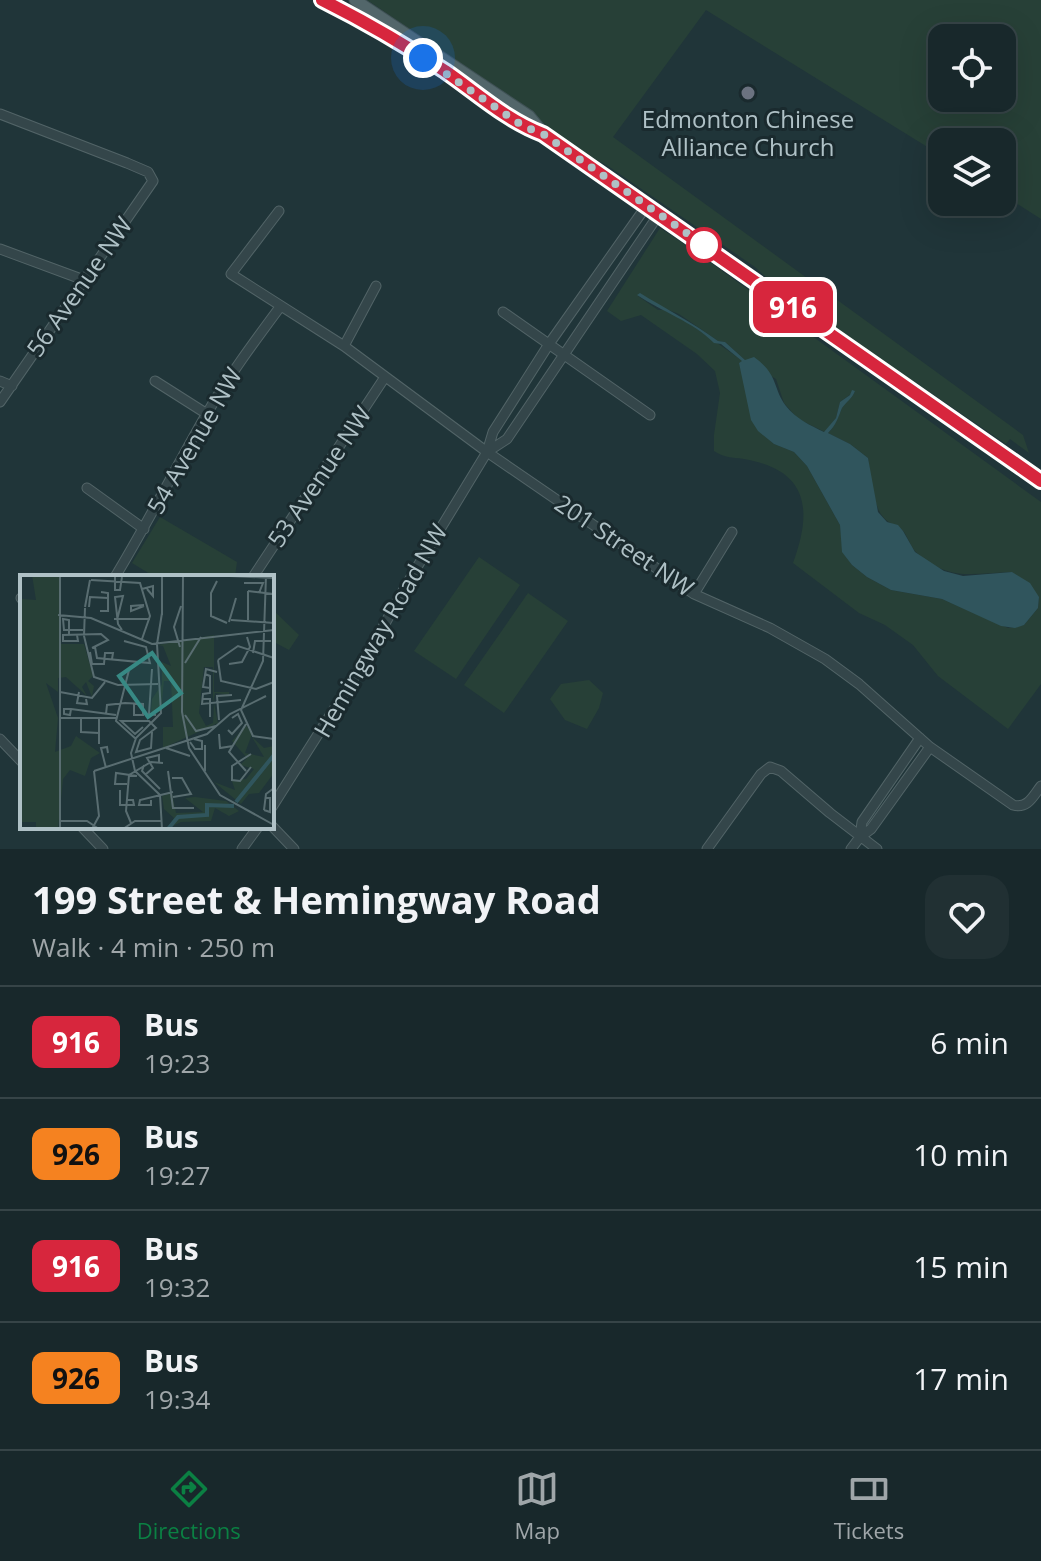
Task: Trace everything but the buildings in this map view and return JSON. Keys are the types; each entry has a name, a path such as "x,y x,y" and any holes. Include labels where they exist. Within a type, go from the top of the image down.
{"main road":[{"path":"322,0 355,16 445,72 523,126 543,134 1041,481"},
{"path":"355,0 529,116 543,134"}],"street":[{"name":"56 Avenue NW","path":"0,114 148,172 153,181 0,402"},
{"name":"Hemingway Road NW","path":"274,804 362,665 487,452 493,432 549,344 647,205"},
{"name":"201 Street NW","path":"279,211 231,274 344,346 487,452 694,594 758,621 807,647 859,684 930,747 1013,805 1022,807 1041,786"},
{"name":"Hemingway Road NW","path":"487,452 507,439 659,214"},
{"path":"0,249 84,280"},
{"path":"344,346 376,286"},
{"name":"54 Avenue NW","path":"116,575 207,414 247,351 280,307"},
{"path":"503,312 650,415"},
{"name":"53 Avenue NW","path":"254,575 385,377"},
{"path":"0,381 12,386"},
{"path":"155,381 207,414"},
{"path":"87,488 144,529"},
{"path":"694,594 732,532"},
{"path":"860,837 862,822 920,738"},
{"path":"0,739 20,760"},
{"path":"851,849 871,829 930,747"},
{"path":"707,849 761,774 770,767 788,777 877,849"},
{"path":"274,828 294,849"},
{"path":"84,829 103,849"},
{"path":"242,849 257,829"}],"green space":[{"path":"367,0 1041,0 1041,219 1016,203 1016,128 928,128 928,147 706,10 613,137 1023,435 1029,453 1010,439 1006,444 915,382 872,357 788,298 755,267 608,166 571,146 522,105"},
{"path":"660,228 1041,502 1041,684 1008,729 938,676 913,645 885,625 859,613 793,563 803,526 800,495 781,472 765,464 714,451 720,393 715,371 697,354 641,315 621,321 607,311","holes":["640,294 658,306 679,314 718,341 725,342 745,360 776,379 784,403 798,419 825,432 836,418 840,402 855,391 828,433 868,458 874,498 884,518 902,529 917,553 940,568 962,574 1012,572 1039,597 1038,608 1024,625 1008,628 942,599 891,590 852,565 843,552 840,525 807,466 794,452 774,444 759,431 739,363 743,361 684,320 666,310 658,310 638,296"]},
{"path":"160,517 237,562 235,575 152,575 132,563"},
{"path":"479,557 520,585 456,679 414,651"},
{"path":"528,593 568,621 504,713 464,685"},
{"path":"274,611 299,635 289,650 274,642"},
{"path":"589,680 603,693 599,708 587,729 565,720 550,699 561,684"}],"water":[{"path":"640,293 718,341 725,342 745,360 754,357 762,363 790,411 824,432 836,418 840,402 852,390 855,391 828,433 868,458 878,512 887,522 898,525 915,552 944,571 963,576 1012,572 1030,583 1039,597 1038,608 1024,625 1015,628 1001,626 942,599 891,590 852,565 842,552 840,525 807,466 794,452 774,444 758,431 751,420 739,363 742,361 721,344 714,343 637,295"}],"bus line":[{"name":"916","path":"322,0 355,16 445,72 523,126 543,134 1041,481"}],"place":[{"name":"Edmonton Chinese Alliance Church","path":"748,93"}],"route":[{"path":"423,58 523,126 543,134 704,245"}]}
